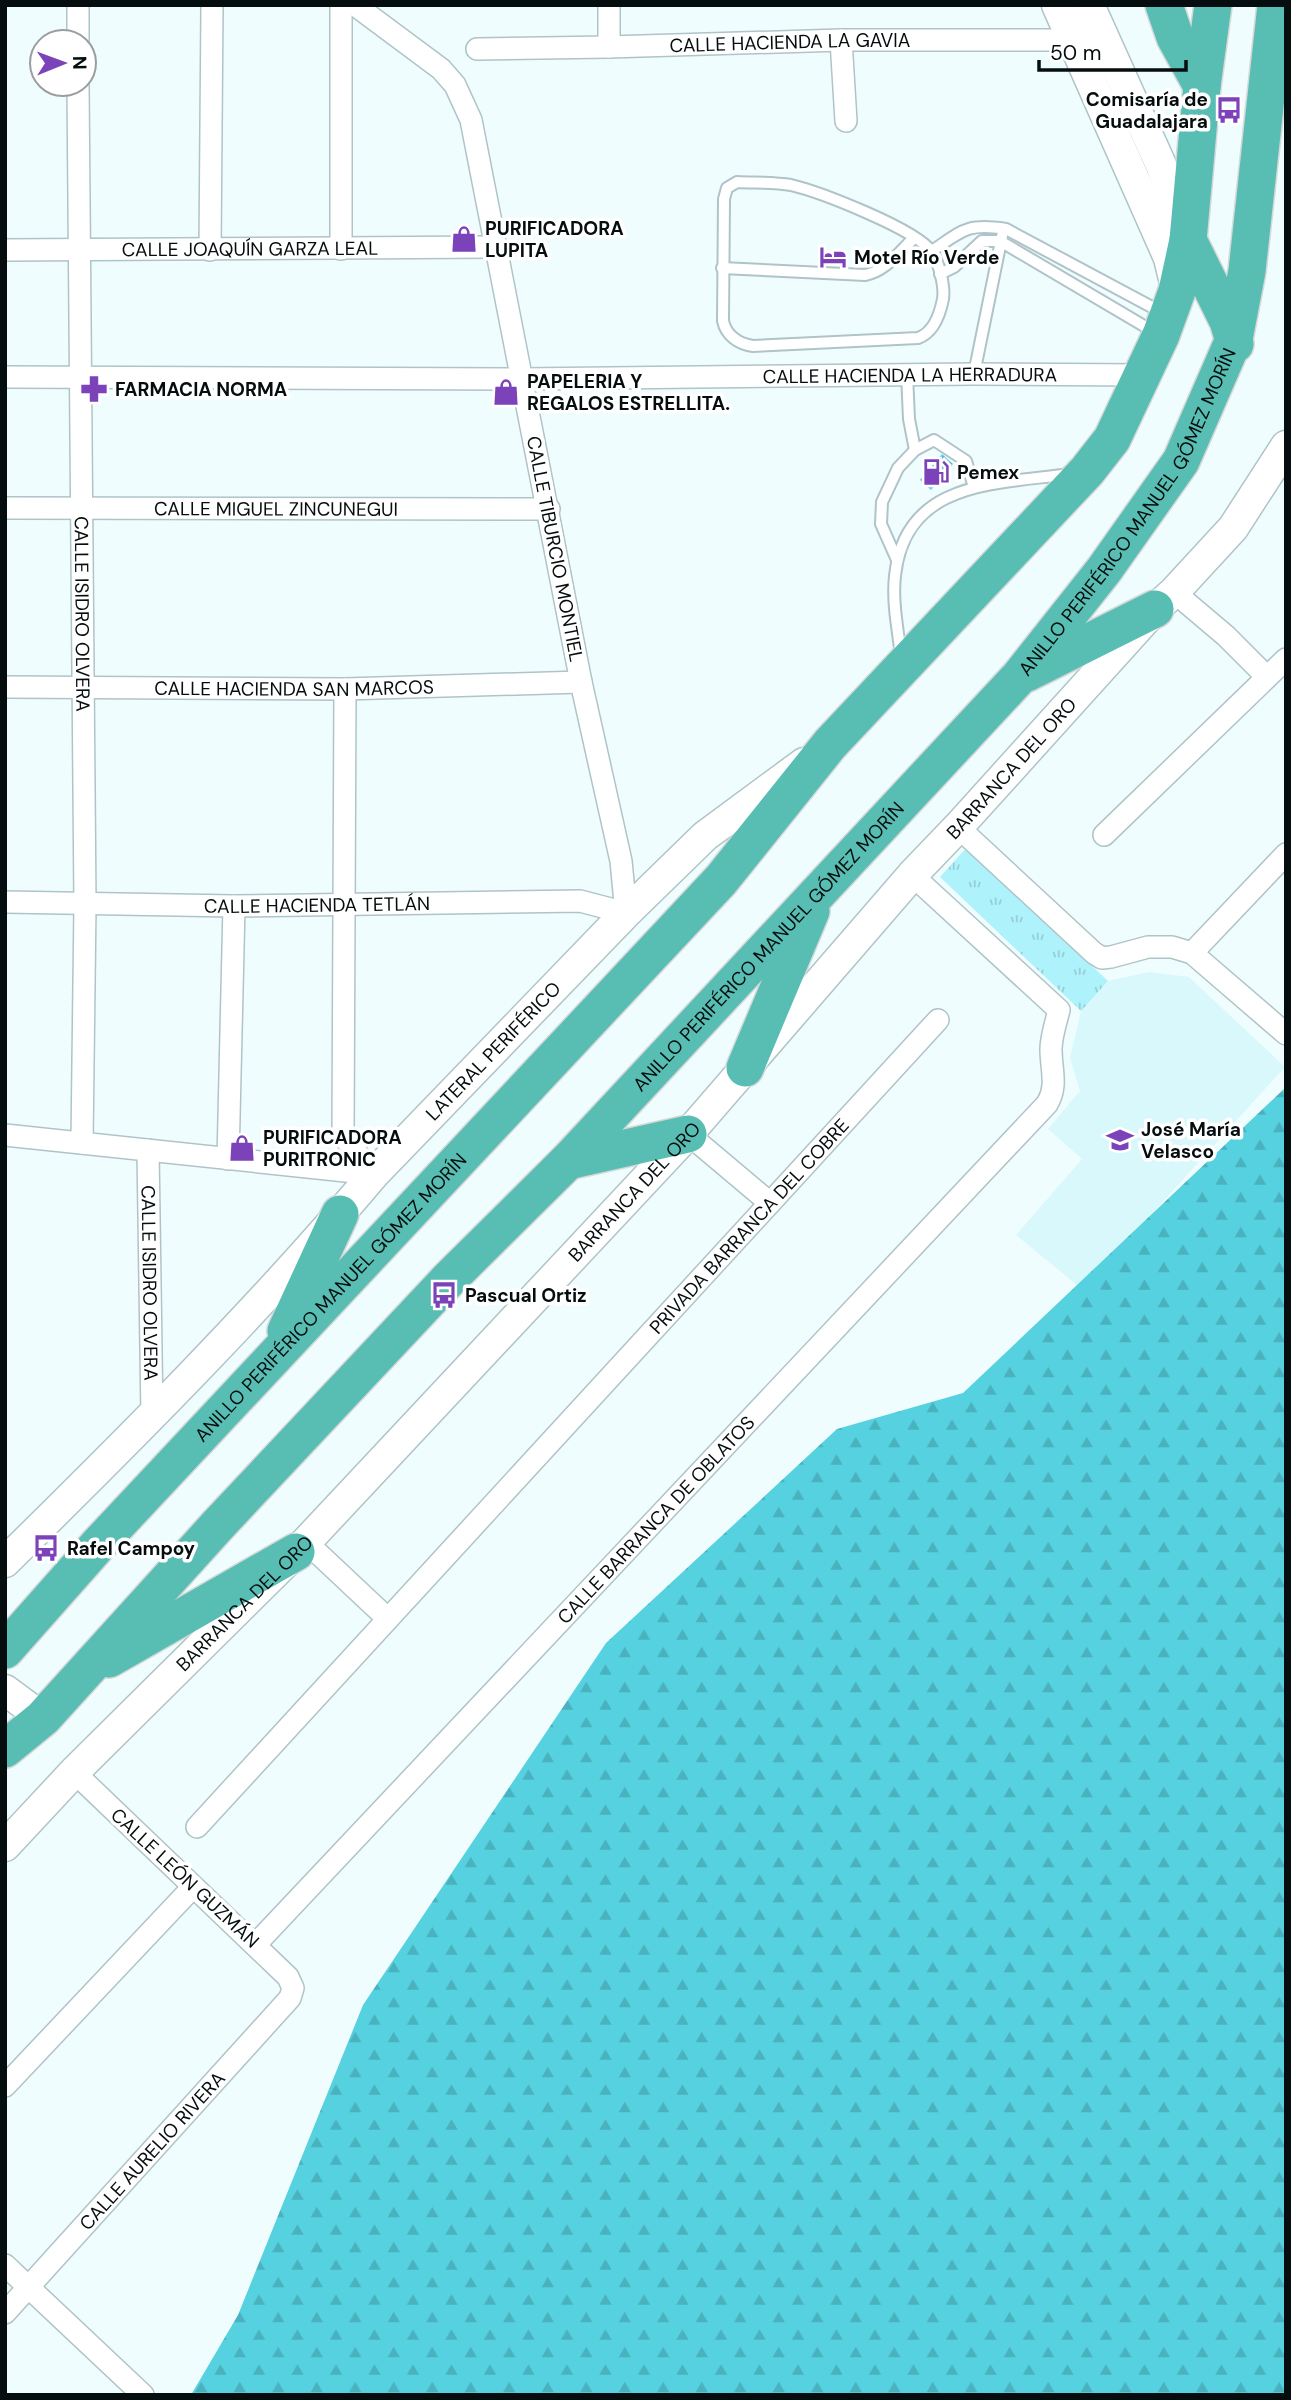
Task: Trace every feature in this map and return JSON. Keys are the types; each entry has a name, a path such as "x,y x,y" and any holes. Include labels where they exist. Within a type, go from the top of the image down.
{"highway":[{"path":"1164,5 1175,37 1202,86"},
{"name":"ANILLO PERIFÉRICO MANUEL GÓMEZ MORÍN","path":"5,1650 97,1546 721,880 830,744 1087,471 1112,439 1144,375 1169,314 1188,240 1202,86 1213,5"},
{"name":"ANILLO PERIFÉRICO MANUEL GÓMEZ MORÍN","path":"5,1749 43,1718 217,1526 448,1280 568,1161 1020,677 1104,570 1181,461 1234,340 1247,271 1276,5"},
{"path":"1188,240 1234,340"},
{"path":"1020,677 1165,601"},
{"path":"745,1069 820,890"},
{"path":"568,1161 688,1133"},
{"path":"272,1361 340,1214"},
{"path":"81,1675 301,1547"}],"street":[{"path":"78,5 78,28"},
{"path":"210,250 212,5"},
{"path":"341,5 341,249"},
{"name":"CALLE TIBURCIO MONTIEL","path":"355,5 441,69 455,85 471,120 581,682 621,862 626,912"},
{"path":"609,5 609,47"},
{"path":"1058,5 1087,25 1161,165 1188,240"},
{"path":"1087,25 1169,258 1169,314"},
{"name":"CALLE HACIENDA LA GAVIA","path":"477,49 841,40 1087,25"},
{"path":"841,40 846,121"},
{"name":"CALLE ISIDRO OLVERA","path":"78,98 85,905 82,1143"},
{"name":"CALLE JOAQUÍN GARZA LEAL","path":"5,250 496,247"},
{"name":"CALLE HACIENDA LA HERRADURA","path":"5,377 522,379 907,374 1144,375"},
{"path":"1267,677 1226,636 1165,601 1233,528 1286,446"},
{"name":"CALLE MIGUEL ZINCUNEGUI","path":"5,508 549,509"},
{"name":"BARRANCA DEL ORO","path":"5,1846 74,1772 301,1547 688,1133 912,875 1165,601"},
{"path":"1104,835 1286,659"},
{"name":"CALLE HACIENDA SAN MARCOS","path":"5,687 345,689 581,682"},
{"path":"345,689 343,1136 374,1174"},
{"name":"LATERAL PERIFÉRICO","path":"5,1562 152,1417 374,1174 626,912 705,836 830,744"},
{"path":"958,827 1094,953 1102,958 1148,947 1172,947 1192,953 1286,1034"},
{"path":"1192,953 1286,854"},
{"name":"CALLE BARRANCA DE OBLATOS","path":"256,1944 1038,1115 1054,1094 1051,1047 1059,1010 912,875"},
{"name":"CALLE HACIENDA TETLÁN","path":"5,902 234,905 580,901 626,912"},
{"path":"228,1158 234,905"},
{"name":"PRIVADA BARRANCA DEL COBRE","path":"197,1827 938,1020"},
{"path":"688,1133 770,1203"},
{"path":"5,1135 374,1174"},
{"name":"CALLE ISIDRO OLVERA","path":"148,1150 152,1417"},
{"path":"301,1547 388,1619"},
{"path":"5,1690 43,1718"},
{"name":"CALLE LEÓN GUZMÁN","path":"74,1772 256,1944 288,1977 293,1987"},
{"path":"5,2086 193,1887"},
{"name":"CALLE AURELIO RIVERA","path":"5,2313 290,1998 293,1987"},
{"path":"5,2265 136,2392"}],"lane":[{"path":"737,182 787,185 808,190 901,228 932,251 940,274 943,299 927,335 918,338 753,346 740,342 725,330 722,268 724,199 727,187 737,182"},
{"path":"932,251 961,232 979,225 1006,229 1169,314"},
{"path":"974,374 1000,241 1006,229"},
{"path":"722,268 865,275 876,273 884,267 914,237"},
{"path":"940,274 954,267 982,241 1000,241 1169,314"},
{"path":"907,374 909,419 915,450"},
{"path":"897,560 881,524 882,502 898,468 915,450 934,440 966,461 974,487"},
{"path":"902,668 895,595 897,560 907,534 924,512 947,496 974,487 1087,471"}],"shaded area":[{"path":"1149,972 1189,977 1285,1067 1083,1290 1016,1235 1082,1159 1048,1129 1080,1091 1070,1058 1081,1011 1108,981"}],"green space":[{"path":"967,847 1108,981 1081,1011 940,877"},
{"path":"1286,1087 1286,2395 191,2395 238,2315 363,2005 606,1643 837,1429 963,1393"}],"building":[{"name":"Pemex","path":"942,454 953,464 931,490 920,480"}],"place":[{"name":"Comisaría de Guadalajara","path":"1229,110"},
{"name":"PURIFICADORA LUPITA","path":"464,239"},
{"name":"Motel Río Verde","path":"833,257"},
{"name":"FARMACIA NORMA","path":"94,389"},
{"name":"PAPELERIA Y REGALOS ESTRELLITA.","path":"506,392"},
{"name":"Pemex","path":"936,472"},
{"name":"José María Velasco","path":"1120,1140"},
{"name":"PURIFICADORA PURITRONIC","path":"242,1148"},
{"name":"Pascual Ortiz","path":"444,1295"},
{"name":"Rafel Campoy","path":"46,1548"}]}
